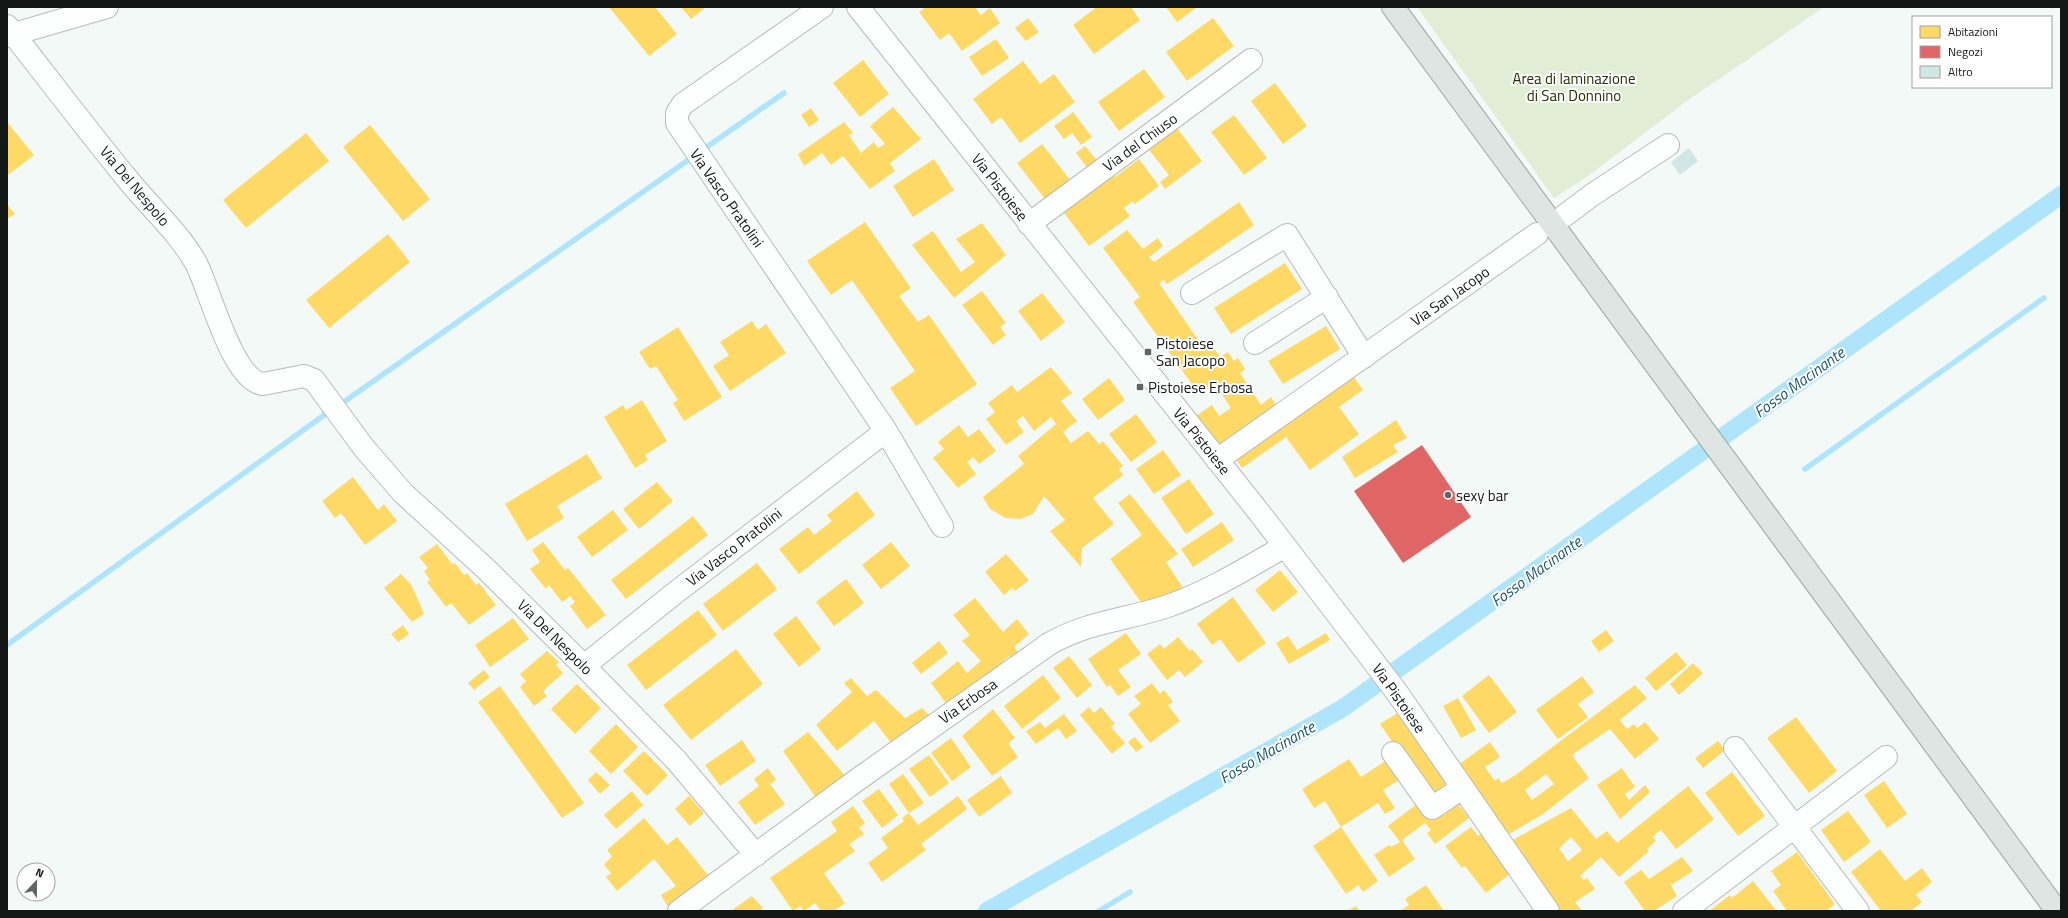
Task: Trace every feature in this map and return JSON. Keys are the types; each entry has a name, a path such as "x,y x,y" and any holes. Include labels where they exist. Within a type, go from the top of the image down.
{"main road":[{"path":"1393,7 2057,911"}],"street":[{"path":"9,32 107,7"},
{"name":"Via Vasco Pratolini","path":"822,7 683,104 677,113 677,123 886,430 942,526"},
{"name":"Via Pistoiese","path":"858,7 1285,546 1361,645 1398,694 1543,909"},
{"name":"Via Del Nespolo","path":"9,32 129,181 189,252 202,277 237,361 248,377 260,384 280,382 304,376 311,377 348,427 389,478 413,503 486,569 676,760 756,855"},
{"name":"Via del Chiuso","path":"1029,224 1251,60"},
{"path":"1564,216 1592,195 1668,145"},
{"name":"Via San Jacopo","path":"1217,460 1537,234"},
{"path":"1192,293 1287,235 1364,357"},
{"path":"1255,344 1327,297"},
{"name":"Via Vasco Pratolini","path":"584,666 675,593 886,430"},
{"name":"Via Erbosa","path":"679,911 856,780 1049,644 1068,634 1102,622 1167,607 1196,595 1214,587 1285,546"},
{"path":"1735,748 1858,911"},
{"path":"1393,753 1432,808 1462,788"},
{"path":"1684,911 1794,826 1886,758"}],"green space":[{"name":"Area di laminazione di San Donnino","path":"1417,7 1824,7 1684,103 1584,179 1554,198"}],"building: Abitazioni":[{"path":"609,7 655,7 677,34 649,56"},
{"path":"681,7 706,7 691,19"},
{"path":"926,7 975,7 981,15 990,8 1000,23 962,51 949,33 940,40 919,12"},
{"path":"1097,7 1131,7 1140,20 1094,54 1073,25"},
{"path":"1166,7 1197,7 1177,22"},
{"path":"1028,18 1039,32 1026,41 1015,28"},
{"path":"1213,18 1234,46 1187,81 1166,52"},
{"path":"996,39 1009,58 982,76 969,57"},
{"path":"863,60 889,94 860,117 833,83"},
{"path":"1023,61 1040,84 1054,74 1075,102 1020,143 1001,117 992,124 973,99"},
{"path":"1144,69 1165,97 1119,131 1098,102"},
{"path":"1275,83 1307,126 1283,144 1251,101"},
{"path":"893,107 921,139 890,163 895,171 870,189 843,156 831,165 822,153 804,166 798,154 844,122 853,133 849,135 861,153 874,142 878,148 885,144 870,126"},
{"path":"811,108 819,120 809,127 801,115"},
{"path":"1073,112 1092,137 1081,145 1072,133 1064,139 1054,126"},
{"path":"1234,115 1267,158 1244,175 1211,132"},
{"path":"7,122 34,155 8,175 7,174"},
{"path":"370,125 430,199 403,221 343,147"},
{"path":"1177,128 1202,161 1165,189 1160,182 1169,175 1149,150"},
{"path":"306,133 329,161 246,228 223,200"},
{"path":"1042,144 1071,181 1046,200 1017,163"},
{"path":"1085,146 1098,162 1089,170 1076,153"},
{"path":"934,159 954,190 913,217 893,186"},
{"path":"1139,159 1159,186 1135,204 1133,201 1124,208 1130,216 1089,246 1058,205 1108,168 1115,177"},
{"path":"1239,202 1254,225 1167,284 1164,280 1159,283 1201,344 1208,339 1220,357 1228,352 1234,361 1238,358 1245,369 1240,373 1261,405 1271,397 1279,410 1220,452 1193,418 1212,405 1219,416 1231,408 1215,384 1199,394 1133,302 1140,297 1103,248 1127,230 1143,249 1158,238 1163,246 1149,257 1154,262"},
{"path":"7,204 15,214 7,219"},
{"path":"865,222 911,288 899,296 918,322 929,315 977,384 916,426 890,388 915,371 852,280 831,295 807,261"},
{"path":"982,223 1006,255 954,298 912,245 933,231 961,272 975,262 956,239"},
{"path":"388,234 410,262 329,328 306,300"},
{"path":"1285,263 1302,289 1231,334 1214,308"},
{"path":"982,291 1006,323 1000,327 1006,335 993,345 962,305"},
{"path":"1042,293 1065,322 1041,341 1018,311"},
{"path":"752,321 758,330 766,324 786,353 730,391 713,366 729,355 720,342"},
{"path":"1326,326 1340,349 1283,384 1268,361"},
{"path":"678,327 722,397 684,421 673,403 678,400 656,366 650,369 639,352"},
{"path":"1051,367 1072,393 1061,401 1077,421 1063,432 1071,443 1088,431 1099,444 1103,441 1123,466 1119,469 1123,475 1093,498 1114,524 1082,548 1081,567 1050,531 1065,520 1044,496 1033,514 1020,519 1006,518 990,509 983,497 1024,464 1018,456 1056,424 1051,417 1034,431 1023,416 1016,421 1024,432 1006,445 986,419 995,412 988,403 1012,385 1017,392"},
{"path":"1343,374 1348,381 1354,377 1363,390 1339,407 1359,434 1310,470 1286,437 1242,468 1232,454"},
{"path":"1109,378 1125,400 1098,420 1082,399"},
{"path":"642,400 667,441 645,455 648,460 635,468 604,417 623,405 626,410"},
{"path":"1136,414 1157,442 1131,462 1109,434"},
{"path":"1396,420 1407,438 1393,445 1398,452 1355,478 1342,457"},
{"path":"959,425 968,437 979,429 996,451 979,464 973,457 967,462 976,474 958,488 933,458 944,449 938,442"},
{"path":"1163,450 1181,475 1154,494 1136,469"},
{"path":"587,454 602,478 557,506 564,518 527,541 505,504"},
{"path":"353,477 378,510 384,504 397,521 365,545 341,513 335,518 322,501"},
{"path":"1189,479 1214,514 1186,534 1161,498"},
{"path":"657,482 673,501 639,529 623,509"},
{"path":"857,491 875,515 799,574 779,549 808,527 814,535 832,521 827,515"},
{"path":"1130,494 1178,554 1166,562 1185,591 1141,602 1110,559 1142,535 1118,503"},
{"path":"613,510 628,530 592,557 577,537"},
{"path":"693,516 708,535 626,599 611,580"},
{"path":"1222,522 1234,540 1193,567 1181,549"},
{"path":"543,542 565,570 568,568 606,615 587,629 570,606 575,602 570,596 562,602 549,585 546,589 530,569 540,562 532,550"},
{"path":"891,542 910,566 881,589 862,565"},
{"path":"437,544 452,564 455,563 464,575 467,573 476,585 479,583 496,605 469,625 451,603 446,607 427,582 430,580 424,571 428,568 419,557"},
{"path":"1006,554 1029,580 1015,591 1012,588 1004,595 985,572"},
{"path":"757,563 777,589 723,631 703,604"},
{"path":"1280,570 1298,592 1273,612 1255,590"},
{"path":"401,574 412,586 424,614 412,622 384,588"},
{"path":"846,579 864,603 834,626 816,602"},
{"path":"1233,597 1266,643 1238,663 1220,639 1212,645 1197,624"},
{"path":"975,598 1003,632 1017,619 1029,634 1014,647 1020,655 1013,661 1009,656 992,672 948,706 931,683 958,661 967,673 981,661 962,641 970,635 953,615"},
{"path":"698,610 717,635 646,690 627,665"},
{"path":"796,616 821,649 799,667 773,634"},
{"path":"513,618 529,639 490,667 475,645"},
{"path":"403,625 409,634 398,642 391,634"},
{"path":"1606,630 1614,641 1599,652 1591,641"},
{"path":"1126,633 1141,654 1118,670 1131,687 1118,696 1110,685 1107,687 1088,659"},
{"path":"1326,633 1330,640 1289,664 1276,643 1288,636 1297,650"},
{"path":"1178,637 1190,651 1192,649 1203,662 1185,677 1179,670 1167,680 1147,654 1160,644 1164,649"},
{"path":"939,641 948,653 921,674 912,663"},
{"path":"736,649 763,684 691,740 663,705"},
{"path":"547,651 559,662 556,665 563,673 543,691 547,696 534,706 520,687 526,681 520,674"},
{"path":"1676,652 1687,665 1656,691 1645,678"},
{"path":"1069,656 1092,685 1077,698 1053,668"},
{"path":"1693,663 1703,673 1679,695 1670,684"},
{"path":"484,670 490,677 474,690 468,683"},
{"path":"1043,675 1061,698 1022,729 1004,706"},
{"path":"1489,675 1517,712 1489,733 1462,696"},
{"path":"1582,676 1594,692 1578,704 1588,717 1558,739 1536,710"},
{"path":"851,678 867,696 876,690 905,718 922,708 930,716 892,744 874,721 837,751 816,725 852,692 844,683"},
{"path":"1152,683 1160,694 1164,690 1173,702 1168,705 1180,721 1150,743 1128,714 1141,704 1134,696"},
{"path":"577,684 601,708 575,734 551,709"},
{"path":"1635,685 1647,698 1620,720 1627,729 1634,724 1637,728 1645,722 1659,739 1635,759 1610,729 1572,755 1589,778 1543,814 1504,837 1454,768 1490,742 1500,757 1485,767 1495,781 1498,778 1502,783 1514,776","holes":["1546,774 1554,784 1532,800 1525,790"]},
{"path":"500,686 584,803 562,818 478,702"},
{"path":"1458,698 1476,730 1461,738 1443,706"},
{"path":"1089,707 1094,713 1101,707 1115,724 1111,727 1125,743 1112,754 1080,715"},
{"path":"993,709 1015,738 1008,743 1018,757 992,776 962,736"},
{"path":"1399,712 1448,787 1432,799 1380,724"},
{"path":"1064,714 1077,731 1066,739 1058,728 1036,744 1026,731 1040,722 1045,728"},
{"path":"1796,717 1837,771 1809,793 1767,738"},
{"path":"616,724 638,747 611,774 589,751"},
{"path":"808,732 847,778 817,799 783,751"},
{"path":"1135,737 1143,747 1136,752 1128,742"},
{"path":"951,738 971,767 952,781 931,753"},
{"path":"742,740 756,761 720,786 705,765"},
{"path":"1718,741 1725,750 1703,768 1695,758"},
{"path":"644,751 668,775 647,796 623,771"},
{"path":"929,755 949,783 930,797 909,769"},
{"path":"1349,759 1361,777 1387,760 1399,780 1383,790 1395,808 1385,814 1378,803 1341,827 1325,801 1314,808 1302,789"},
{"path":"768,768 776,780 770,784 785,804 755,825 738,802 759,786 754,779"},
{"path":"1622,768 1635,787 1625,794 1629,800 1645,785 1650,792 1620,819 1597,785"},
{"path":"596,772 610,785 600,794 588,780"},
{"path":"1732,772 1765,816 1738,836 1705,793"},
{"path":"903,774 924,803 909,813 889,784"},
{"path":"1001,776 1012,793 979,817 967,800"},
{"path":"1884,781 1907,814 1887,828 1864,795"},
{"path":"1688,786 1714,819 1676,849 1661,830 1652,837 1656,841 1647,849 1649,851 1619,877 1601,857 1580,876 1584,880 1587,878 1595,889 1575,902 1582,911 1557,911 1509,842 1571,808 1596,839 1607,831 1617,843","holes":["1571,837 1582,850 1568,861 1559,848"]},
{"path":"879,789 898,815 882,828 862,801"},
{"path":"632,791 643,805 616,829 604,815"},
{"path":"689,796 704,813 690,826 675,809"},
{"path":"958,796 967,809 921,844 926,850 882,882 868,863 888,848 881,838 904,821 902,818 909,813 918,825"},
{"path":"1454,799 1469,818 1435,844 1427,833 1431,830 1425,823 1402,840 1415,859 1389,877 1374,855 1389,845 1391,847 1400,842 1388,826 1418,803"},
{"path":"853,806 865,823 859,828 864,834 849,844 855,851 824,873 845,903 834,911 821,911 815,903 804,911 800,906 793,911 770,878 837,831 831,822"},
{"path":"1848,811 1871,842 1844,862 1821,830"},
{"path":"644,818 667,845 677,837 712,880 668,907 661,895 676,886 654,859 617,891 606,877 611,873 604,865 612,856 607,850"},
{"path":"1341,827 1378,881 1363,892 1358,885 1346,894 1313,846"},
{"path":"1471,827 1478,836 1481,834 1511,873 1486,893 1465,866 1462,868 1445,846"},
{"path":"1880,849 1905,881 1922,868 1932,882 1916,895 1922,902 1911,911 1881,911 1851,872"},
{"path":"1797,852 1835,904 1826,911 1787,911 1773,891 1781,885 1771,871"},
{"path":"1682,857 1693,871 1671,885 1677,896 1654,911 1645,911 1624,882 1641,870 1649,879"},
{"path":"1753,881 1776,910 1709,911 1730,895 1732,898"},
{"path":"1426,885 1444,911 1400,911 1409,905 1405,899"},
{"path":"752,896 763,908 760,911 731,911"},
{"path":"1356,906 1359,911 1347,911"}],"building: Negozi":[{"path":"1422,445 1471,517 1403,563 1354,491"}],"building: Altro":[{"path":"1689,148 1698,161 1680,175 1671,162"}],"waterway":[{"path":"701,151 784,93"},
{"path":"338,406 694,156"},
{"name":"Fosso Macinante","path":"987,911 1343,708 2061,195"},
{"path":"1805,469 2044,298"},
{"path":"7,645 331,410"},
{"path":"1099,911 1130,892"}],"place":[{"name":"Pistoiese San Jacopo","path":"1148,352"},
{"name":"Pistoiese Erbosa","path":"1140,387"},
{"name":"sexy bar","path":"1448,495"}]}
